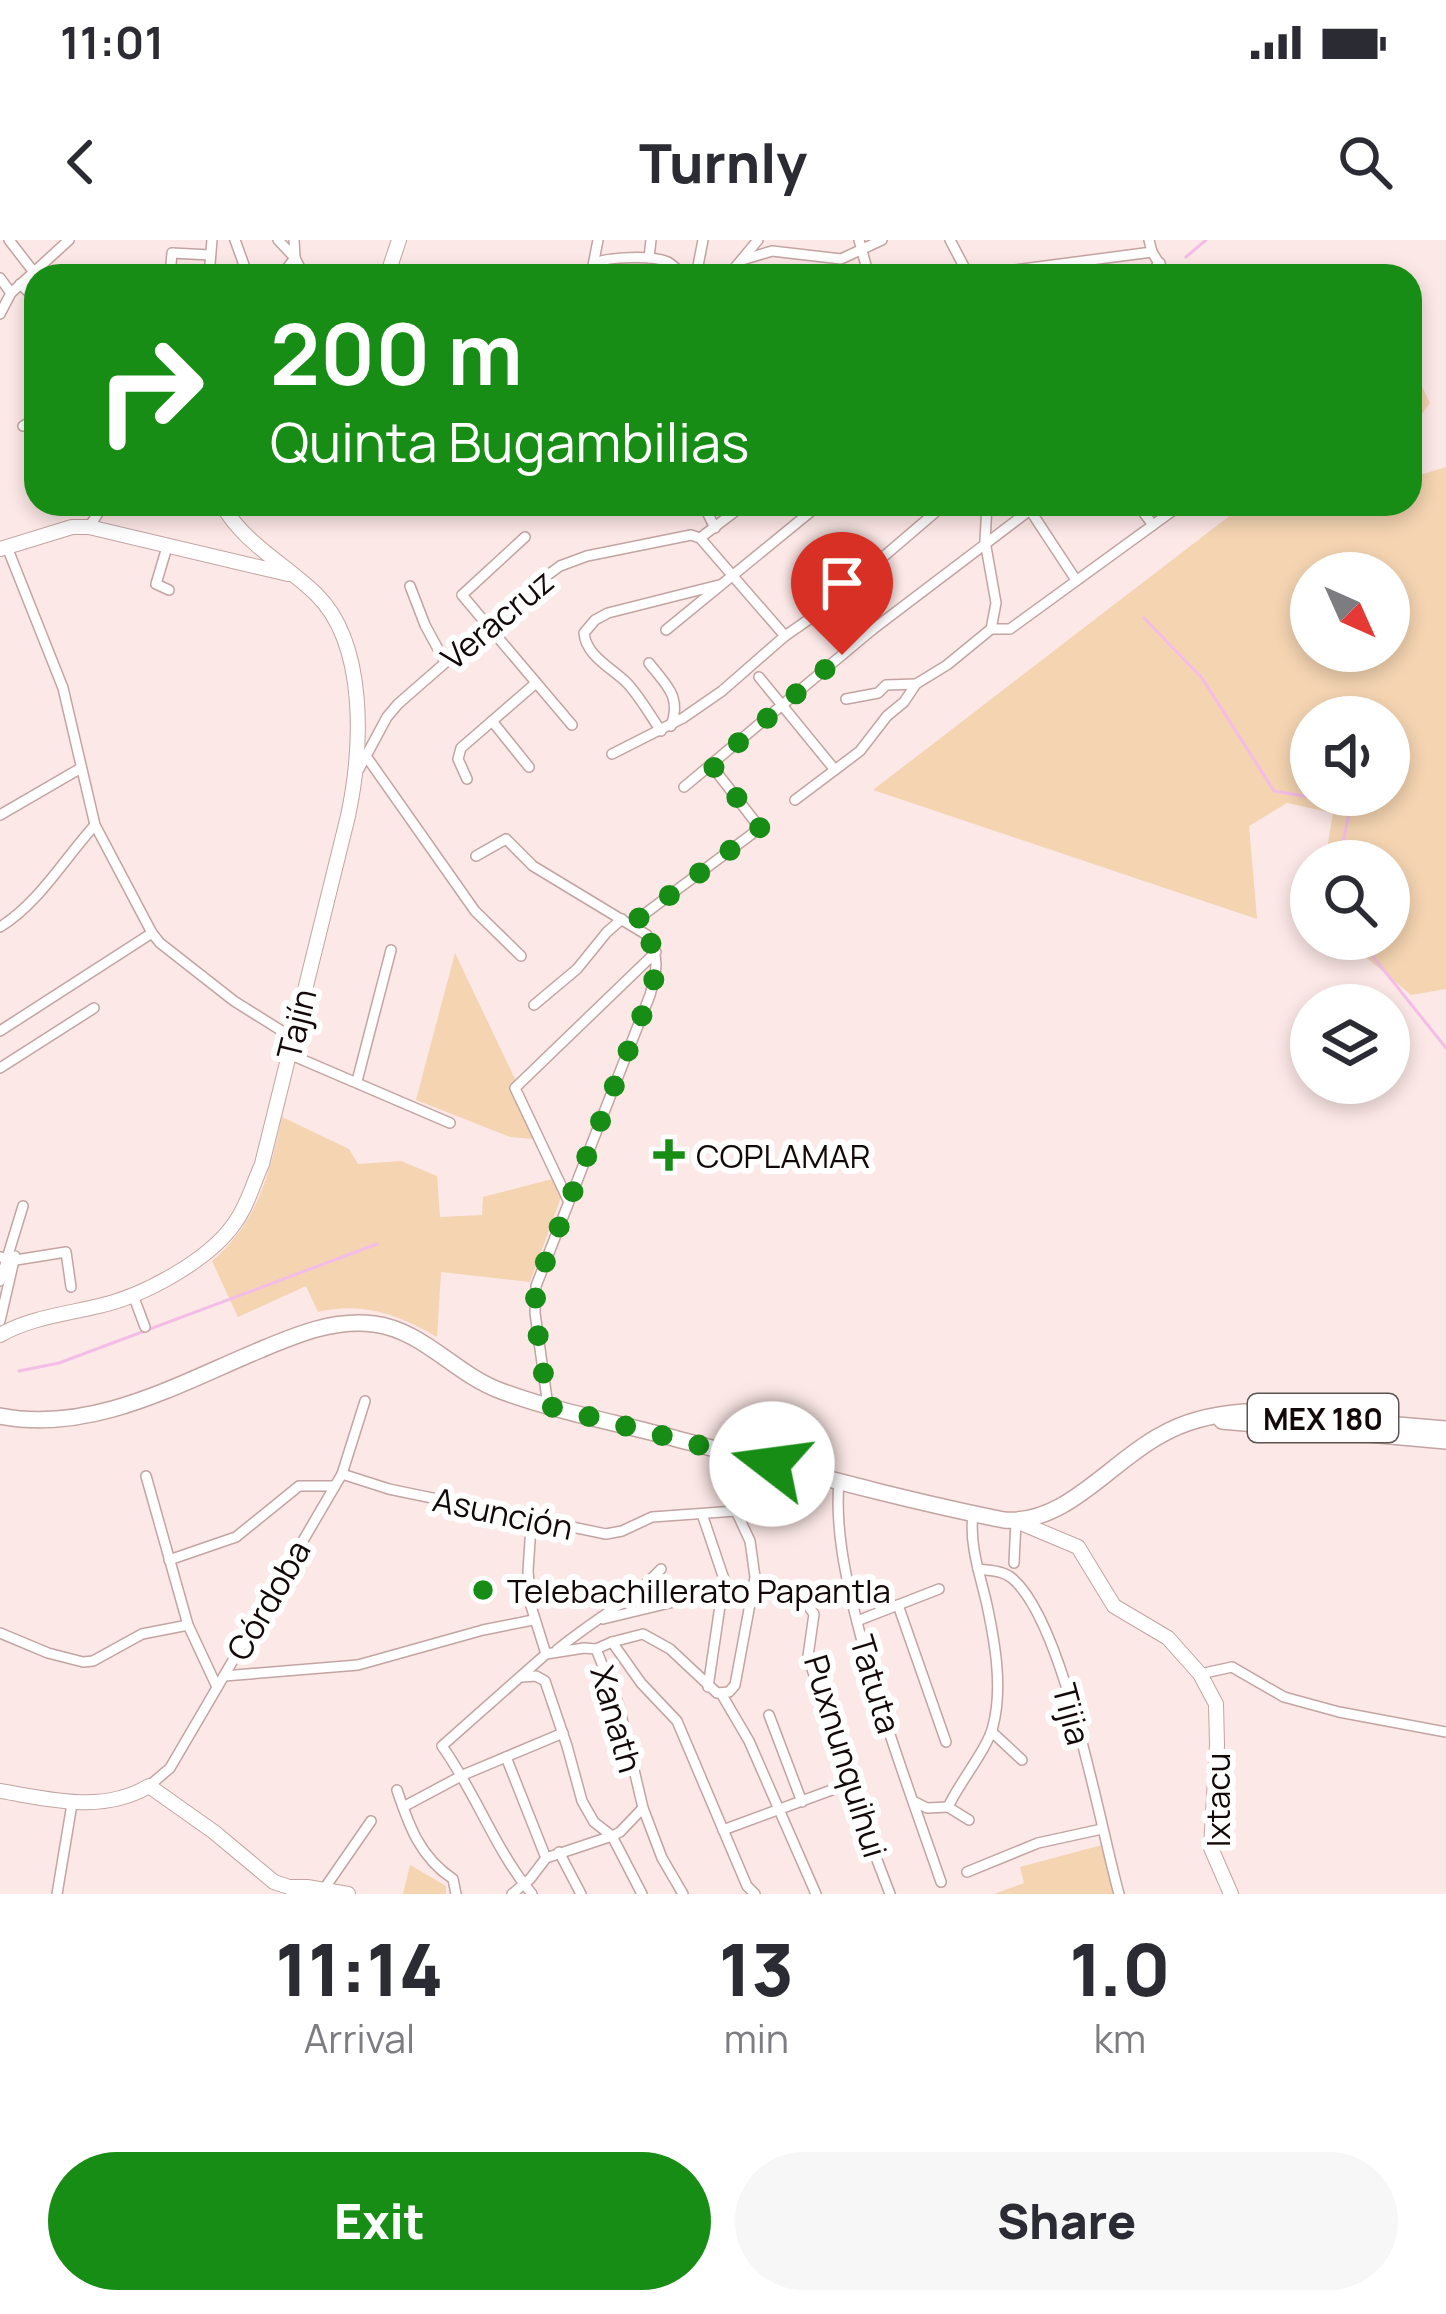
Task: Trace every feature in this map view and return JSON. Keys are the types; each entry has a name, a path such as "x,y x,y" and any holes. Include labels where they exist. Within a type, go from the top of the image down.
{"main road":[{"path":"0,1416 60,1419 114,1410 327,1325 371,1323 422,1342 496,1390 548,1406 1016,1521"},
{"name":"MEX 180","path":"1016,1521 1066,1502 1176,1427 1244,1412 1446,1429"},
{"name":"MEX 180","path":"1202,1421 1446,1442"}],"street":[{"path":"9,240 28,264"},
{"path":"42,264 69,240"},
{"path":"209,264 212,240"},
{"path":"278,240 298,264"},
{"path":"290,264 295,258 294,240"},
{"path":"594,262 598,240"},
{"path":"649,258 651,240"},
{"path":"738,264 758,240"},
{"path":"850,240 860,245"},
{"path":"742,260 772,251 841,259 860,245 882,240"},
{"path":"1054,264 1150,247 1160,263"},
{"path":"171,264 172,253 210,255"},
{"path":"594,262 607,257 649,258 670,264"},
{"path":"1077,264 1082,260"},
{"path":"0,278 11,293"},
{"path":"0,314 24,280"},
{"path":"20,284 24,288"},
{"path":"88,527 93,516"},
{"name":"Tajín","path":"0,1335 16,1325 134,1295 198,1259 242,1214 262,1164 357,774 358,726 349,657 339,627 326,606 229,516"},
{"path":"709,516 715,528"},
{"name":"Veracruz","path":"357,774 398,704 532,586 572,560 691,535 700,538 730,516"},
{"path":"666,630 805,516"},
{"path":"848,587 931,516"},
{"path":"987,516 996,603 991,629"},
{"path":"684,787 1018,516"},
{"path":"1037,516 1076,580"},
{"path":"1147,516 1153,524"},
{"path":"796,800 860,751 916,684 991,629 1010,629 1165,516"},
{"path":"293,576 88,527 72,527 3,548 63,688 95,826 152,933 291,1046 450,1123"},
{"path":"525,537 462,595 572,725"},
{"path":"700,538 785,635"},
{"path":"167,547 156,584 169,590"},
{"path":"666,728 585,642 587,628 608,613 719,585"},
{"path":"410,586 445,662"},
{"path":"612,754 666,728 722,691 785,635 831,604 846,604 872,630"},
{"path":"649,663 675,701 676,710 666,728"},
{"path":"759,677 835,770"},
{"path":"467,779 458,753 536,683"},
{"path":"846,699 878,693 886,685 916,684"},
{"path":"878,693 879,706 887,716"},
{"path":"492,722 529,767"},
{"path":"366,756 461,892 521,956"},
{"path":"534,1005 577,969 607,932 760,828 712,765"},
{"path":"0,815 81,768"},
{"path":"0,927 30,904 95,826"},
{"path":"476,856 506,839 532,866 647,935 656,952 650,995 536,1286 535,1313 548,1406"},
{"path":"0,1031 152,933"},
{"path":"357,1081 391,950"},
{"path":"568,1200 515,1088 656,952"},
{"path":"0,1068 94,1008"},
{"path":"0,1281 23,1206"},
{"path":"7,1259 66,1252 71,1287"},
{"path":"0,1321 7,1259"},
{"path":"134,1295 145,1327"},
{"name":"Córdoba","path":"149,1786 170,1768 342,1474 365,1401"},
{"path":"739,1455 736,1511 750,1541 755,1588 735,1685 722,1695 749,1741 816,1894"},
{"name":"Asunción","path":"342,1474 388,1489 533,1514 606,1534 652,1517 736,1511"},
{"path":"146,1476 188,1625 218,1687"},
{"name":"Tatuta","path":"839,1481 841,1544 872,1682 941,1882"},
{"path":"170,1560 236,1537 299,1486 335,1486"},
{"path":"533,1514 528,1571 533,1620 550,1653"},
{"path":"702,1514 724,1579 708,1687"},
{"path":"948,1808 992,1732 998,1687 988,1609 970,1535 973,1514"},
{"path":"1014,1563 1016,1521 1078,1547 1114,1606 1157,1630 1200,1674 1232,1666 1284,1697 1446,1732"},
{"path":"594,1623 661,1569"},
{"name":"Tijia","path":"978,1569 1011,1577 1041,1620 1064,1680 1119,1894"},
{"name":"Puxnunquihui","path":"755,1588 801,1596 814,1614 808,1656 885,1893"},
{"path":"857,1621 939,1589"},
{"path":"532,1894 442,1746 584,1627 650,1606 721,1598"},
{"path":"898,1605 946,1742"},
{"path":"224,1676 358,1665 533,1620"},
{"path":"0,1633 83,1662 142,1634 188,1625"},
{"name":"Xanath","path":"683,1894 662,1858 643,1808 620,1706 596,1649 643,1634 670,1649 722,1695"},
{"path":"612,1642 641,1684 677,1721 747,1886 755,1894"},
{"path":"550,1653 596,1649"},
{"name":"Ixtacu","path":"1200,1674 1216,1704 1211,1848 1231,1894"},
{"path":"522,1677 545,1681 582,1801 594,1822 612,1836 643,1894"},
{"path":"769,1714 802,1802"},
{"path":"992,1732 1022,1760"},
{"path":"403,1807 463,1775 563,1733"},
{"path":"506,1757 546,1858"},
{"path":"723,1830 848,1784"},
{"path":"0,1791 72,1804 106,1801 149,1786 274,1882 348,1894"},
{"path":"398,1790 407,1822 424,1853 453,1879 456,1894"},
{"path":"913,1801 927,1808 948,1808 969,1820"},
{"path":"57,1894 72,1804"},
{"path":"512,1894 546,1858 620,1832 643,1808"},
{"path":"324,1889 371,1821"},
{"path":"967,1872 1038,1843 1102,1829"},
{"path":"559,1852 581,1894"}],"shaded area":[{"path":"1422,387 1430,403 1422,414"},
{"path":"1446,467 1446,989 1411,995 1410,984 1398,984 1369,960 1410,960 1410,840 1328,840 1332,816 1410,816 1410,696 1290,696 1290,804 1249,826 1257,919 873,790 1229,516 1422,516 1422,474"},
{"path":"455,953 544,1140 510,1137 416,1100"},
{"path":"282,1117 349,1149 358,1164 401,1161 437,1176 440,1217 482,1215 483,1197 560,1177 564,1189 530,1282 441,1272 437,1337 380,1312 350,1308 318,1312 306,1286 238,1317 212,1261 251,1213 267,1177"},
{"path":"1102,1845 1115,1894 994,1894 1024,1883 1020,1867"},
{"path":"410,1865 446,1886 446,1894 403,1894"}],"waterway":[{"path":"1186,257 1206,240"},
{"path":"1144,618 1202,678 1274,791 1351,804 1343,840"},
{"path":"1376,960 1446,1048"},
{"path":"19,1371 59,1363 377,1244"}],"place":[{"name":"COPLAMAR","path":"669,1155"},
{"name":"Telebachillerato Papantla","path":"483,1590"}],"route":[{"path":"772,1464 548,1406 535,1313 536,1286 650,995 656,952 647,935 631,924 760,828 712,765 842,655"}]}
